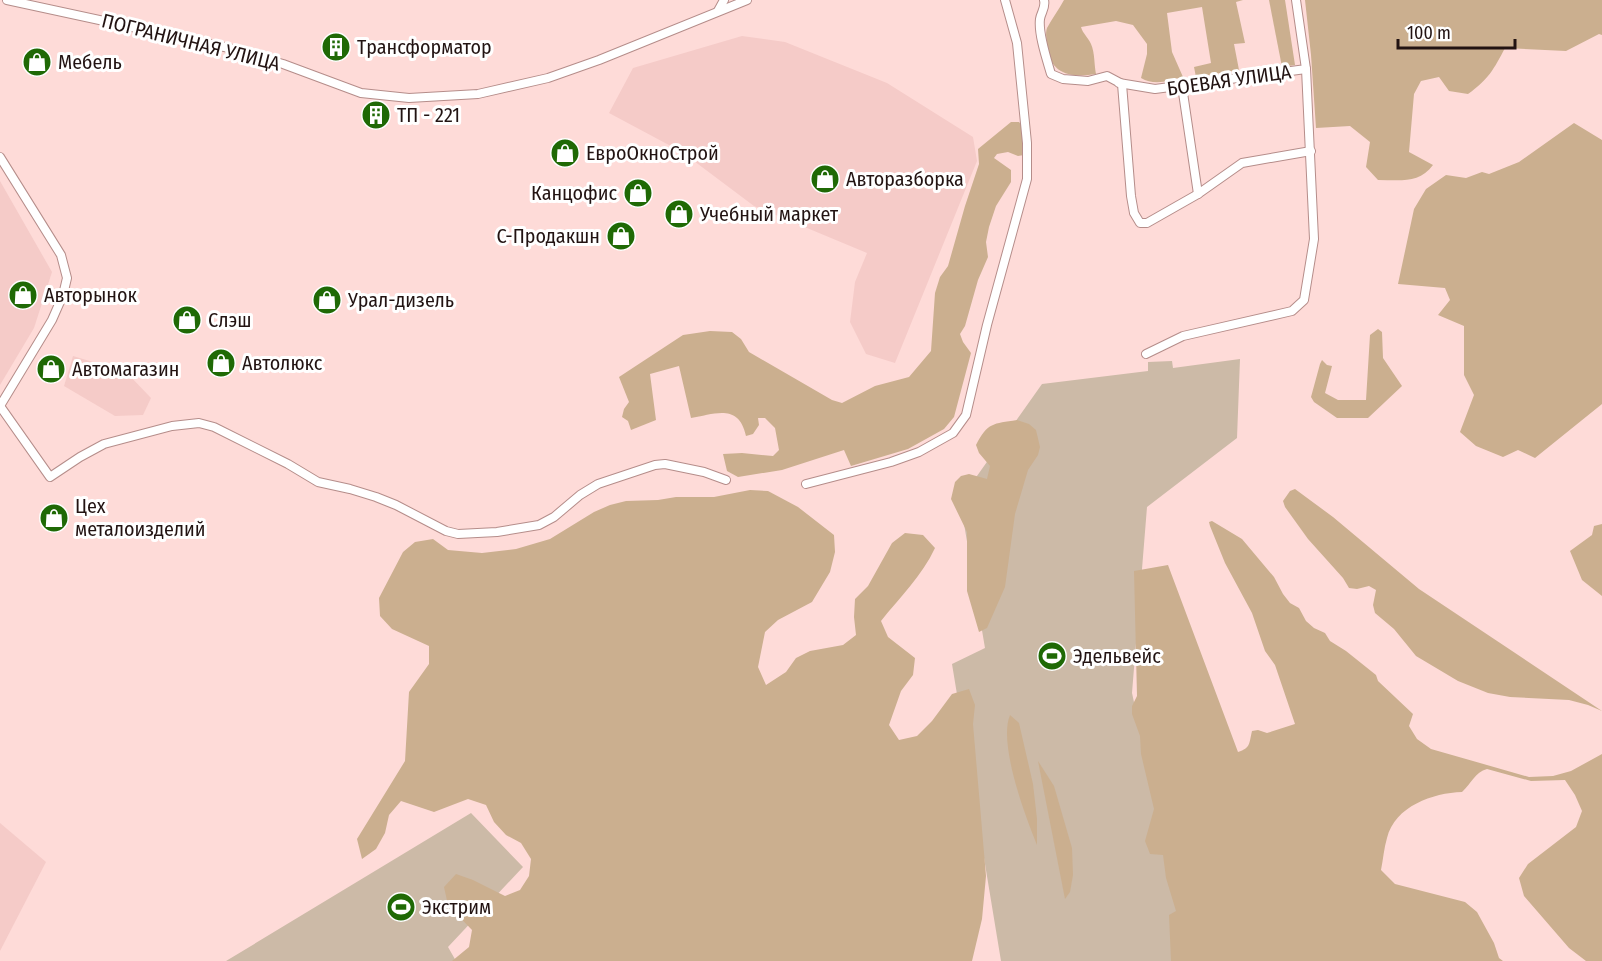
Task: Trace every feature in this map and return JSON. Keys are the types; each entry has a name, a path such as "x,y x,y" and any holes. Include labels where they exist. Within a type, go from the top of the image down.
{"street":[{"name":"ПОГРАНИЧНАЯ УЛИЦА","path":"7,0 229,48 290,66 351,90 396,98 463,96 531,83 583,67 747,0"},
{"path":"718,11 723,0"},
{"path":"806,484 891,462 919,452 953,432 963,422 966,415 987,325 1027,179 1027,143 1017,43 1005,0"},
{"name":"БОЕВАЯ УЛИЦА","path":"1044,0 1045,6 1040,21 1045,56 1052,74 1063,79 1088,81 1107,76 1120,83 1155,89 1306,69 1296,0"},
{"path":"1146,354 1183,336 1292,311 1304,300 1314,239 1306,69"},
{"path":"1120,83 1131,196 1134,213 1140,223 1148,223 1198,194 1242,163 1311,151"},
{"path":"1182,86 1198,194"},
{"path":"0,157 59,251 65,266 67,280 62,301 0,406 50,477 105,444 171,426 199,423 288,464 318,482 376,497 446,531 458,534 497,532 538,525 554,517 580,495 598,484 655,465 665,464 712,473 726,480"}],"shaded area":[{"path":"1064,0 1243,0 1236,2 1245,43 1234,44 1239,70 1196,77 1194,67 1211,63 1202,7 1167,13 1172,52 1183,77 1156,82 1141,78 1147,44 1133,25 1116,21 1081,27 1092,48 1096,74 1071,75 1057,69 1049,56 1047,46 1047,28"},
{"path":"1269,0 1285,0 1295,65 1282,67"},
{"path":"1305,0 1602,0 1602,35 1599,34 1566,51 1505,48 1490,74 1468,94 1449,91 1439,77 1421,81 1414,94 1409,152 1433,165 1422,175 1409,180 1378,180 1366,167 1370,142 1350,126 1316,128"},
{"path":"742,36 785,42 887,83 973,137 977,161 895,363 866,354 850,322 855,282 867,253 754,206 682,152 609,113 633,68"},
{"path":"1011,122 1019,122 1023,127 1024,155 1018,156 1008,152 997,154 994,158 1011,170 1011,182 996,206 989,227 986,242 988,257 978,280 965,326 960,334 971,353 954,417 944,429 908,449 851,466 844,450 782,470 738,477 727,471 723,454 773,456 779,450 775,428 765,418 758,418 759,425 753,434 746,436 743,426 732,415 717,413 691,418 679,366 650,374 656,420 631,430 628,421 622,417 629,402 619,377 683,335 710,331 732,332 741,339 749,352 832,400 842,403 875,386 909,377 931,351 935,293 940,277 948,266 979,164 978,149"},
{"path":"1574,123 1602,140 1602,404 1535,458 1518,450 1503,457 1476,446 1460,432 1474,395 1464,375 1464,326 1438,315 1450,300 1445,288 1398,284 1414,209 1426,189 1446,175 1466,178 1482,172 1489,174 1519,162"},
{"name":"Авторынок","path":"0,181 52,272 34,328 0,385"},
{"path":"1378,329 1382,332 1383,358 1402,386 1368,418 1337,418 1314,402 1311,397 1320,364 1322,360 1332,366 1325,393 1338,400 1366,400 1370,335"},
{"path":"73,356 126,372 151,398 143,415 115,416 64,386"},
{"name":"Эдельвейс","path":"1240,359 1237,438 1147,507 1132,693 1190,961 1001,961 952,664 985,648 960,500 1042,384 1148,371 1148,362 1172,361 1173,368"},
{"path":"1017,420 1029,424 1036,430 1040,447 1038,455 1028,470 1015,514 1005,587 987,628 979,632 967,591 967,532 951,499 955,482 961,476 969,474 987,479 990,466 979,453 976,445 984,432 992,425"},
{"path":"1295,489 1333,517 1419,589 1602,711 1569,700 1510,697 1488,693 1458,681 1416,656 1394,629 1375,613 1373,605 1376,590 1369,586 1349,588 1343,578 1308,539 1283,501 1290,491"},
{"path":"750,490 768,491 798,507 834,535 835,552 830,572 812,602 778,620 765,632 758,667 766,685 786,672 796,658 810,651 843,645 856,635 855,599 868,586 892,543 905,533 923,535 935,548 917,577 881,621 888,637 915,658 913,675 901,691 889,725 899,740 917,736 932,721 952,694 969,689 975,705 973,724 986,876 982,919 972,961 452,961 469,947 472,930 448,905 444,887 456,874 505,896 520,890 529,876 531,859 521,843 506,835 494,822 486,805 468,799 434,812 401,801 389,815 385,833 376,849 362,859 357,839 405,761 409,692 429,664 429,646 392,629 380,616 379,598 403,552 415,542 433,539 448,550 482,553 516,549 550,539 610,505 626,501 676,497 714,497"},
{"path":"1212,521 1242,539 1274,577 1290,603 1299,608 1306,621 1325,633 1330,641 1376,675 1378,681 1413,714 1409,726 1417,739 1431,749 1529,777 1553,776 1571,771 1602,754 1602,961 1586,961 1569,948 1524,896 1519,878 1528,864 1576,827 1582,811 1575,795 1565,780 1531,781 1487,769 1476,775 1462,792 1439,795 1417,803 1398,817 1387,838 1381,870 1395,884 1465,902 1477,912 1494,943 1499,958 1503,961 1171,961 1169,915 1176,911 1166,878 1163,855 1150,854 1145,841 1154,809 1141,754 1140,736 1132,714 1132,706 1137,696 1134,571 1168,565 1238,752 1247,747 1252,731 1267,733 1295,724 1275,665 1265,651 1252,613 1225,563 1210,526 1209,522"},
{"path":"1602,524 1602,596 1582,580 1570,551 1592,535 1594,526"},
{"path":"1010,715 1019,723 1033,784 1037,845 1020,799 1010,761 1007,727"},
{"path":"1038,761 1054,786 1072,848 1073,875 1070,892 1065,899"},
{"name":"Экстрим","path":"471,813 523,867 448,947 456,961 226,961"},
{"path":"0,823 46,862 0,951"}],"place":[{"name":"Трансформатор","path":"336,47"},
{"name":"Мебель","path":"37,62"},
{"name":"ТП - 221","path":"376,115"},
{"name":"ЕвроОкноСтрой","path":"565,153"},
{"name":"Авторазборка","path":"825,179"},
{"name":"Канцофис","path":"638,193"},
{"name":"Учебный маркет","path":"679,214"},
{"name":"С-Продакшн","path":"621,236"},
{"name":"Авторынок","path":"23,295"},
{"name":"Урал-дизель","path":"327,300"},
{"name":"Слэш","path":"187,320"},
{"name":"Автолюкс","path":"221,363"},
{"name":"Автомагазин","path":"51,369"},
{"name":"Цех металоизделий","path":"54,518"},
{"name":"Эдельвейс","path":"1052,656"},
{"name":"Экстрим","path":"401,907"}]}
